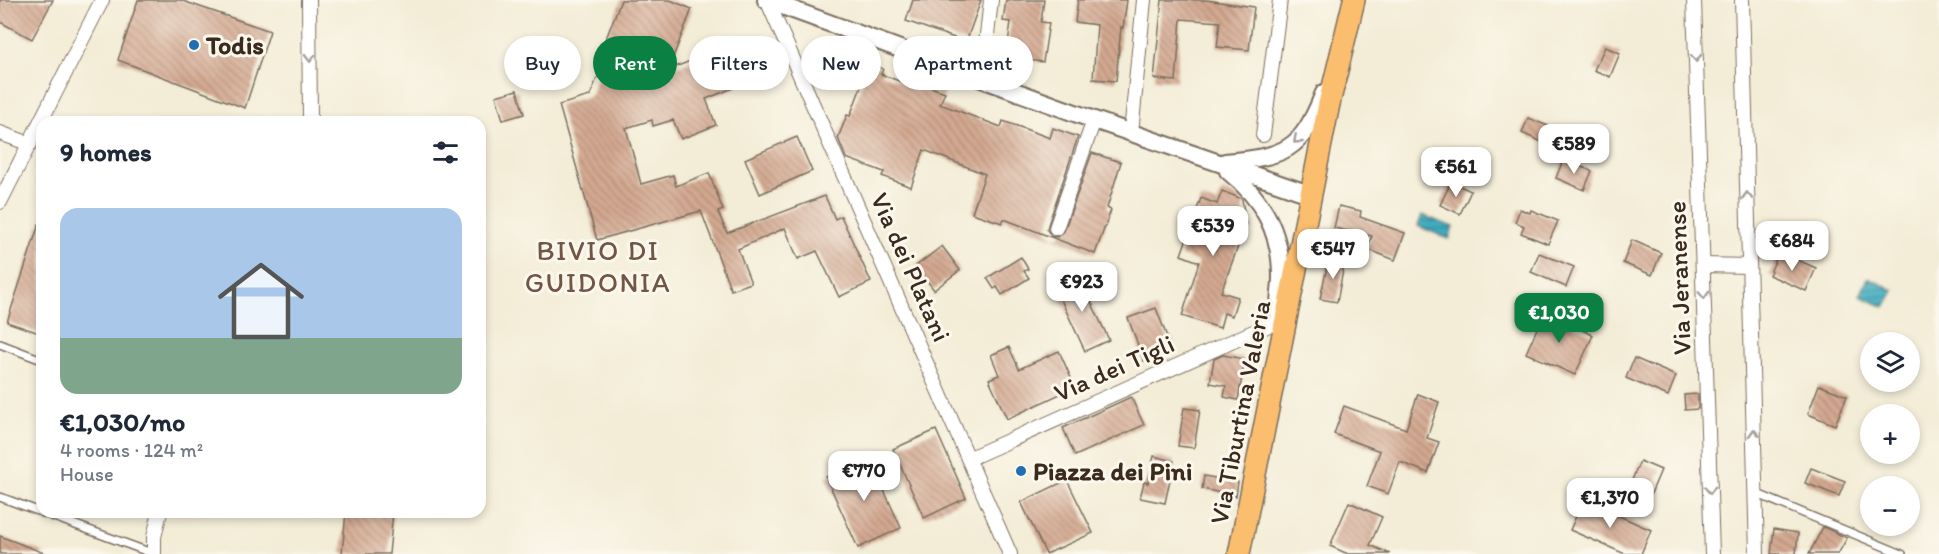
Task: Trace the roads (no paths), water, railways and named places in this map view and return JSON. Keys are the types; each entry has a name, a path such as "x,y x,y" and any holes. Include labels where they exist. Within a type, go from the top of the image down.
{"main road":[{"name":"Via Tiburtina Valeria","path":"1239,554 1350,1"}],"street":[{"path":"44,116 102,0"},
{"path":"309,0 310,116"},
{"path":"767,0 893,46"},
{"name":"Via dei Platani","path":"767,0 970,458 1010,554"},
{"path":"987,36 991,0"},
{"path":"1131,133 1144,0"},
{"path":"1263,135 1280,0"},
{"name":"Via Jeranense","path":"1694,0 1712,554"},
{"path":"1742,0 1757,554"},
{"path":"1218,163 1267,157 1285,150 1299,140 1316,115 1341,51"},
{"path":"1014,90 1312,195"},
{"path":"1056,228 1094,120"},
{"path":"0,202 36,132"},
{"path":"0,133 30,144"},
{"path":"1218,163 1255,194 1271,224 1281,264 1278,321 1280,346"},
{"path":"1703,265 1749,266"},
{"name":"Via dei Tigli","path":"970,458 1278,321"},
{"path":"154,554 154,537 159,518"}],"lane":[{"path":"0,344 36,358"},
{"path":"1755,492 1902,554"},
{"path":"0,497 36,510"},
{"path":"57,518 154,554"}],"water":[{"path":"1422,215 1453,227 1449,239 1418,226"},
{"path":"1868,278 1894,290 1885,307 1860,296"}],"place":[{"name":"Todis","path":"194,45"},
{"name":"Piazza dei Pini","path":"1021,471"}],"district":[{"name":"BIVIO DI GUIDONIA","path":"598,266"}]}
